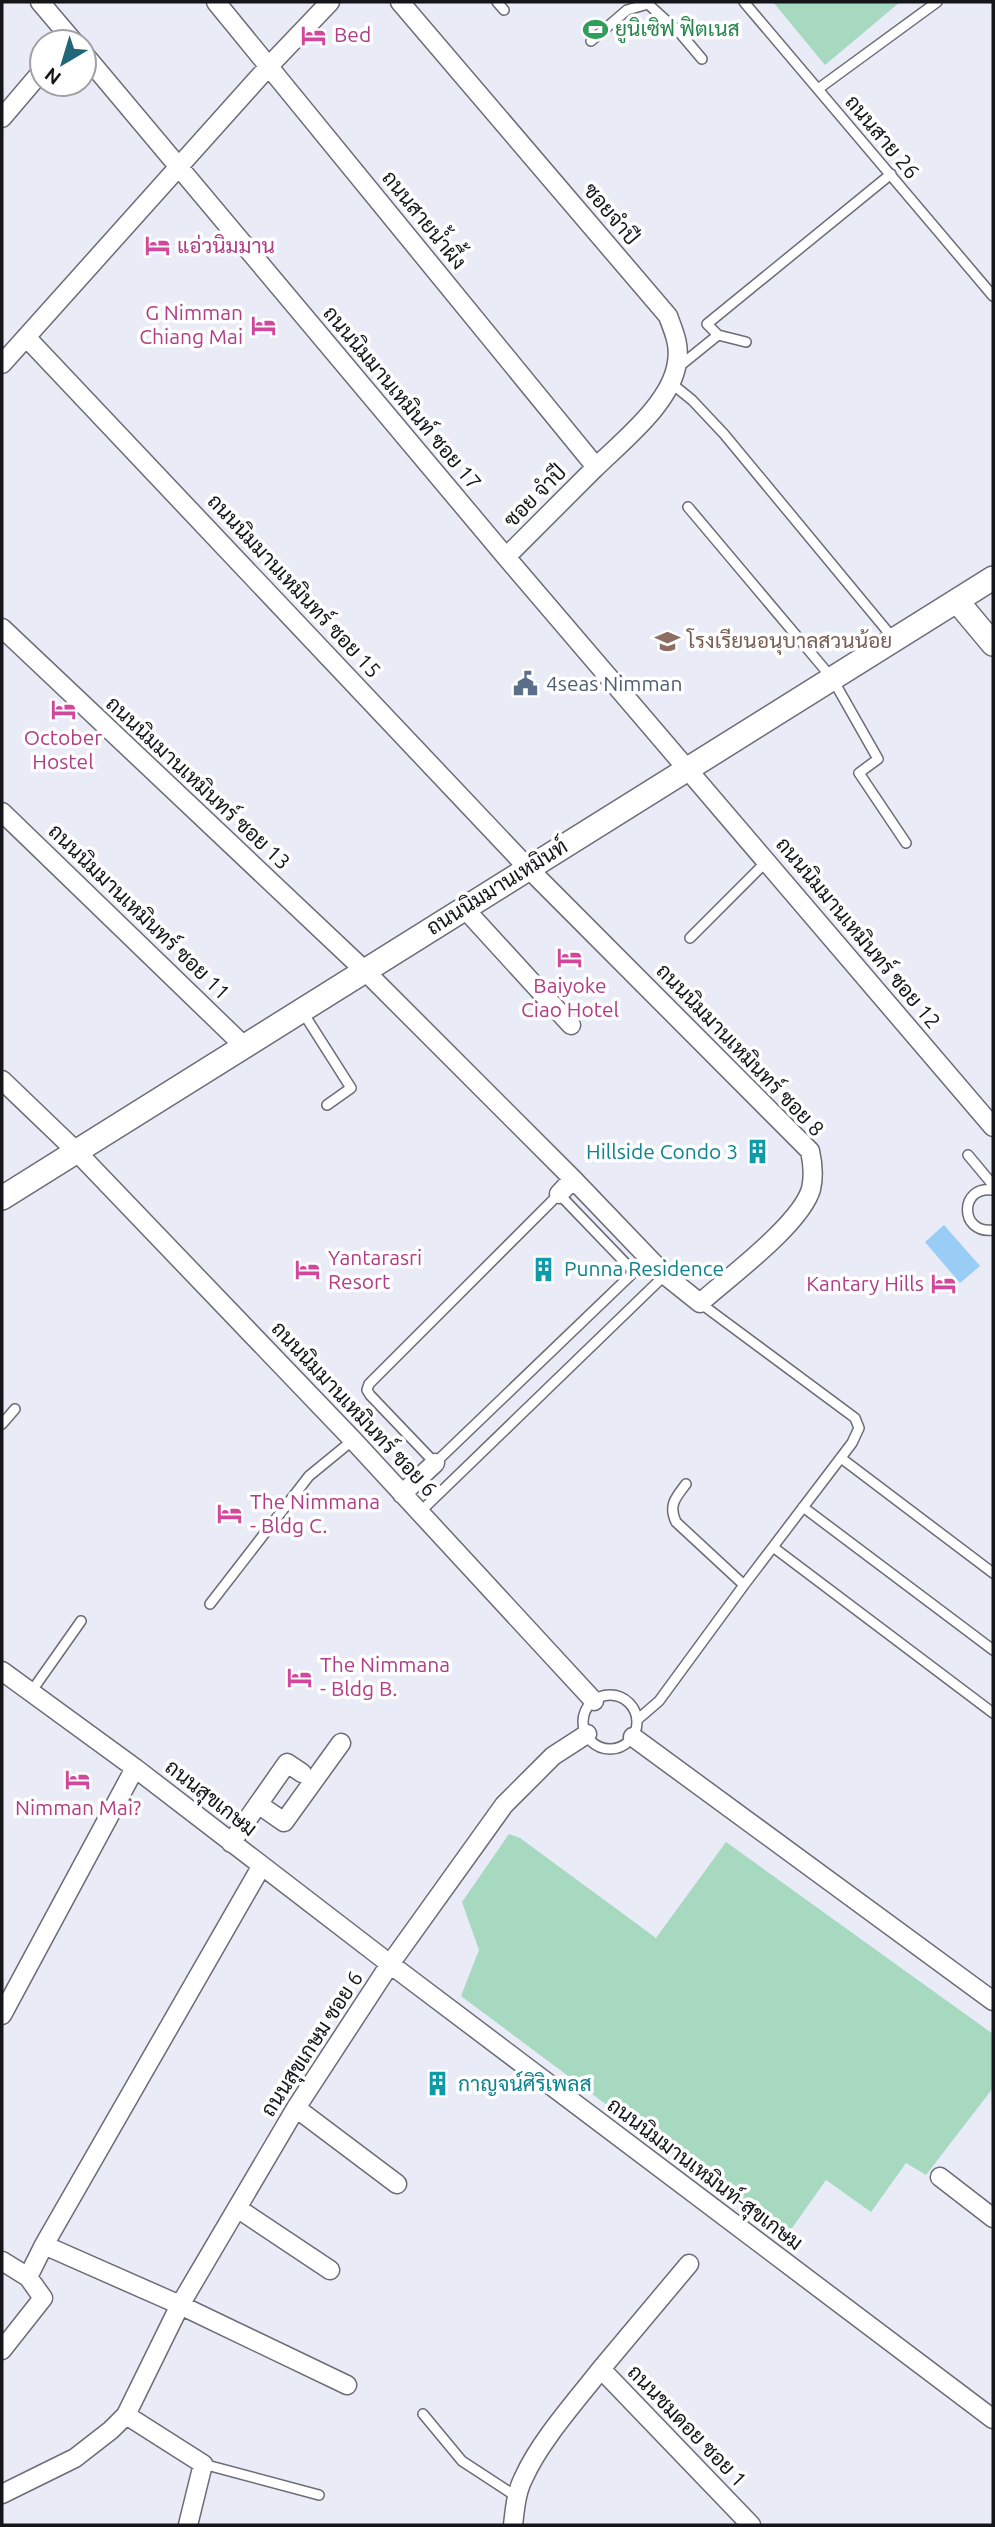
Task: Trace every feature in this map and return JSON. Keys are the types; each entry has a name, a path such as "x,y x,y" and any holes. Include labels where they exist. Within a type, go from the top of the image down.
{"main road":[{"name":"ถนนนิมมานเหมินท์","path":"2,1198 993,578"},
{"path":"957,601 993,644"}],"street":[{"path":"40,2 60,28"},
{"name":"ถนนสายน้ำผึ้ง","path":"216,2 596,467"},
{"path":"2,364 269,66 330,2"},
{"name":"ซอยจำปี","path":"400,2 668,316 678,341 673,377"},
{"name":"ถนนนิมมานเหมินท์ ซอย 17","path":"98,71 506,557 688,768"},
{"path":"2,118 28,87"},
{"name":"ถนนนิมมานเหมินทร์ ซอย 15","path":"26,337 528,868"},
{"path":"596,467 637,427 673,377"},
{"name":"ซอย จำปี","path":"506,557 596,467"},
{"name":"ถนนนิมมานเหมินทร์ ซอย 13","path":"2,628 364,970 665,1275 700,1303"},
{"name":"ถนนนิมมานเหมินทร์ ซอย 12","path":"688,768 993,1126"},
{"name":"ถนนนิมมานเหมินทร์ ซอย 11","path":"2,812 244,1046"},
{"name":"ถนนนิมมานเหมินทร์ ซอย 8","path":"528,868 810,1151 813,1167 810,1191 793,1221 700,1303"},
{"path":"464,908 571,1025"},
{"name":"ถนนนิมมานเหมินทร์ ซอย 6","path":"2,1080 77,1152 354,1440 594,1701"},
{"path":"559,1194 573,1179"},
{"path":"402,1494 435,1463"},
{"name":"ถนนสุขเกษม","path":"2,1671 135,1768 390,1964"},
{"path":"635,1729 993,2001"},
{"name":"ถนนสุขเกษม ซอย 6","path":"126,2416 180,2305 296,2108 390,1964 504,1805 552,1756 587,1734"},
{"path":"258,1804 284,1822 341,1743"},
{"path":"231,1843 287,1763 302,1773"},
{"path":"2,2015 135,1768"},
{"path":"28,2277 261,1867"},
{"name":"ถนนนิมมานเหมินท์-สุขเกษม","path":"390,1964 993,2419"},
{"path":"296,2108 397,2184"},
{"path":"940,2177 993,2218"},
{"path":"237,2208 330,2270"},
{"path":"44,2245 180,2305 347,2385"},
{"path":"2,2261 28,2277 44,2298 2,2350"},
{"path":"601,2369 688,2264"},
{"name":"ถนนชมดอย ซอย 1","path":"513,2525 517,2497 524,2476 556,2425 601,2369 751,2525"},
{"path":"2,2494 75,2458 126,2416 203,2464 188,2525"}],"lane":[{"path":"497,2 504,10"},
{"name":"ถนนสาย 26","path":"744,2 993,296"},
{"path":"818,89 937,2"},
{"path":"591,41 627,10 648,4 680,33 702,59"},
{"path":"746,342 718,335 707,324 891,174"},
{"path":"718,335 673,377 895,639"},
{"path":"688,507 832,678 878,759 859,773 906,844"},
{"path":"690,938 767,861"},
{"path":"301,1010 351,1088 327,1105"},
{"path":"968,1155 993,1188 971,1197 967,1209 971,1222 981,1230 993,1230"},
{"path":"985,1175 993,1168"},
{"path":"559,1194 634,1272 435,1463 370,1395 367,1390 369,1384 559,1194"},
{"path":"420,1512 665,1275"},
{"path":"635,1729 631,1706 618,1697 602,1697 594,1701 585,1713 587,1734 598,1746 621,1747 659,1701 841,1458 859,1427 855,1418 700,1303"},
{"path":"2,1424 15,1409"},
{"path":"210,1604 309,1476 354,1440"},
{"path":"841,1458 993,1573"},
{"path":"686,1484 672,1506 671,1512 676,1522 744,1585"},
{"path":"803,1507 993,1650"},
{"path":"773,1547 993,1712"},
{"path":"31,1692 81,1621"},
{"path":"423,2414 462,2460 517,2497"},
{"path":"203,2464 319,2495"}],"green space":[{"path":"773,2 900,2 825,65"},
{"path":"509,1834 520,1838 656,1938 726,1842 993,2034 993,2088 926,2175 906,2163 871,2212 826,2180 785,2238 461,1996 479,1950 462,1902"}],"water":[{"path":"944,1225 980,1266 960,1283 925,1242"}],"place":[{"name":"ยูนิเซิฟ ฟิตเนส","path":"595,29"},
{"name":"Bed","path":"314,35"},
{"name":"แอ่วนิมมาน","path":"157,246"},
{"name":"G Nimman Chiang Mai","path":"263,325"},
{"name":"โรงเรียนอนุบาลสวนน้อย","path":"667,641"},
{"name":"4seas Nimman","path":"526,684"},
{"name":"October Hostel","path":"63,709"},
{"name":"Baiyoke Ciao Hotel","path":"570,957"},
{"name":"Hillside Condo 3","path":"758,1152"},
{"name":"Punna Residence","path":"544,1269"},
{"name":"Yantarasri Resort","path":"308,1270"},
{"name":"Kantary Hills","path":"944,1284"},
{"name":"The Nimmana - Bldg C.","path":"230,1514"},
{"name":"The Nimmana - Bldg B.","path":"300,1677"},
{"name":"Nimman Mai?","path":"78,1779"},
{"name":"กาญจน์ศิริเพลส","path":"438,2084"}]}
